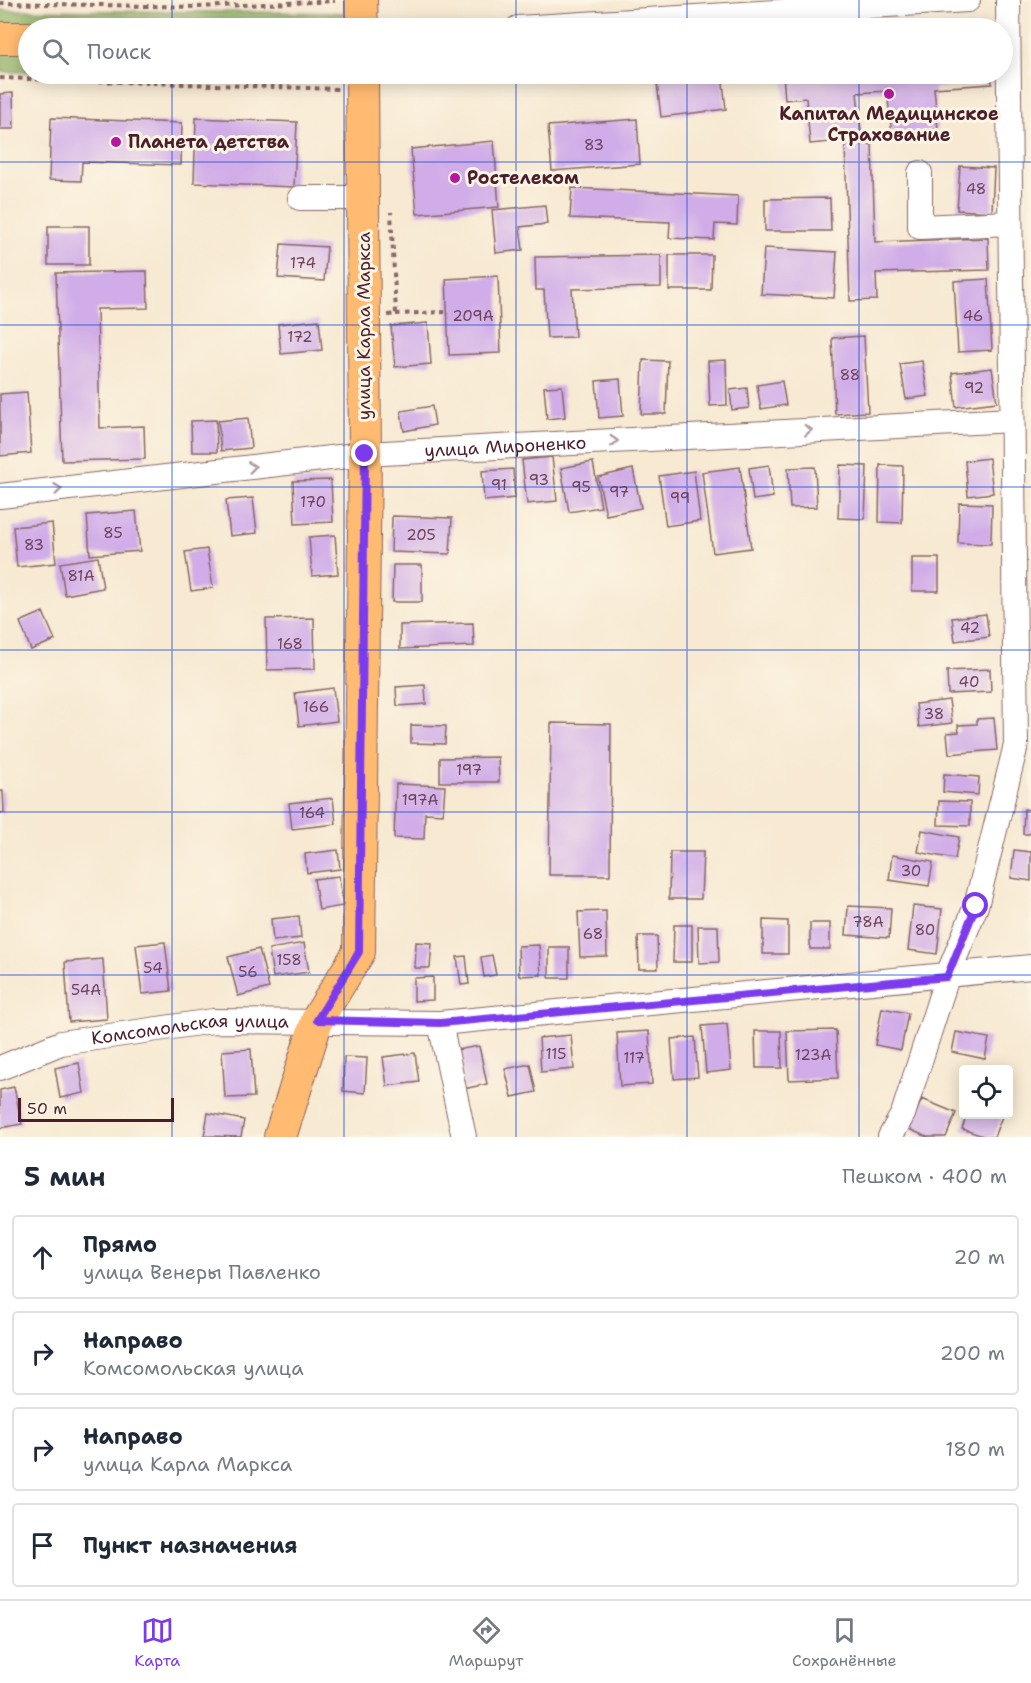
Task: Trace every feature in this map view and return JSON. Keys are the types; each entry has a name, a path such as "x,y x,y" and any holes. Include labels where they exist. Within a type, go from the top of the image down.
{"main road":[{"path":"360,0 361,18"},
{"path":"0,38 18,38"},
{"name":"улица Карла Маркса","path":"280,1137 317,1020 359,952 365,454 362,84"}],"street":[{"path":"635,18 787,5 968,0"},
{"path":"1008,0 1008,18"},
{"path":"890,1137 903,1114 947,977 976,906 1016,745 1022,446 1012,420 1009,84"},
{"path":"920,173 920,226 1010,223"},
{"path":"300,198 364,198"},
{"name":"улица Мироненко","path":"0,496 365,454 1012,420"},
{"name":"Комсомольская улица","path":"0,1068 62,1043 213,1021 317,1020 440,1023 1031,968"},
{"path":"440,1023 464,1137"}],"path":[{"path":"0,3 198,7 360,0"},
{"path":"0,78 18,78"},
{"path":"396,314 444,312"}],"green space":[{"path":"0,10 343,13 343,18 18,18 18,27 0,27"},
{"path":"0,49 18,50 18,72 0,72"}],"building":[{"path":"657,84 723,84 726,109 661,117"},
{"path":"784,84 992,84 934,88 938,129 892,135 887,91 857,93 862,139 810,144 806,98 785,100"},
{"path":"13,93 14,129 0,129 0,94"},
{"name":"Планета детства","path":"51,118 182,123 181,165 82,162 81,181 49,180"},
{"path":"196,118 297,122 294,187 194,183"},
{"path":"637,119 640,164 552,171 548,126"},
{"name":"Ростелеком","path":"494,141 499,207 417,214 411,149"},
{"path":"872,144 875,242 988,238 989,270 876,273 877,300 850,301 845,145"},
{"path":"960,166 994,168 992,212 957,210"},
{"path":"572,188 738,196 737,225 715,224 714,240 669,238 670,222 570,218"},
{"path":"830,198 831,231 765,231 765,199"},
{"path":"545,205 547,224 520,227 523,250 496,253 492,210"},
{"path":"48,226 89,226 89,265 48,265"},
{"path":"281,244 327,247 324,281 278,278"},
{"path":"764,248 837,252 834,298 761,294"},
{"path":"661,255 661,287 572,289 575,337 547,338 544,290 536,290 535,257"},
{"path":"669,255 712,255 711,290 669,290"},
{"path":"147,271 148,308 97,309 100,428 144,426 145,459 62,461 56,273"},
{"path":"498,276 501,353 449,355 446,279"},
{"path":"988,279 992,350 958,352 954,281"},
{"path":"319,320 322,350 281,354 278,324"},
{"path":"428,323 431,364 395,367 391,326"},
{"path":"864,336 868,412 835,414 832,338"},
{"path":"643,360 668,361 666,414 641,414"},
{"path":"726,360 727,405 710,406 708,361"},
{"path":"922,361 928,396 906,399 900,364"},
{"path":"992,368 997,402 956,407 952,373"},
{"path":"620,379 623,416 599,418 596,381"},
{"path":"782,381 786,405 761,409 757,385"},
{"path":"562,386 565,417 547,419 544,387"},
{"path":"747,388 749,408 732,410 730,390"},
{"path":"27,392 31,453 0,456 0,394"},
{"path":"432,406 435,425 404,431 401,411"},
{"path":"248,418 251,448 221,451 218,421"},
{"path":"216,420 217,452 192,452 191,421"},
{"path":"552,457 557,501 527,504 522,460"},
{"path":"989,458 993,493 968,496 965,461"},
{"path":"593,462 601,507 569,512 561,468"},
{"path":"769,465 773,497 753,500 749,468"},
{"path":"840,465 867,466 865,519 838,518"},
{"path":"880,465 903,466 902,523 879,522"},
{"path":"740,467 751,548 713,553 702,472"},
{"path":"815,467 817,507 790,508 788,468"},
{"path":"513,469 515,498 484,501 482,471"},
{"path":"633,469 641,508 606,515 598,477"},
{"path":"694,471 700,521 666,526 659,476"},
{"path":"331,480 333,522 295,524 293,481"},
{"path":"253,498 257,533 230,536 226,500"},
{"path":"959,503 992,504 991,544 958,543"},
{"path":"136,511 140,551 90,555 87,515"},
{"path":"392,516 452,518 450,554 391,552"},
{"path":"52,523 56,563 17,567 13,527"},
{"path":"335,535 338,574 312,576 309,537"},
{"path":"207,549 213,588 191,591 185,552"},
{"path":"98,557 103,588 65,595 60,563"},
{"path":"912,558 939,558 939,591 912,591"},
{"path":"393,565 422,565 422,602 392,602"},
{"path":"43,612 55,640 31,650 20,622"},
{"path":"986,614 989,637 955,641 952,618"},
{"path":"314,618 315,669 267,670 266,619"},
{"path":"473,623 474,646 400,649 400,625"},
{"path":"990,669 991,692 948,694 947,671"},
{"path":"425,685 426,704 397,706 396,687"},
{"path":"333,688 337,721 299,726 295,693"},
{"path":"949,700 952,723 919,727 916,704"},
{"path":"994,718 997,750 949,754 947,733 959,732 958,725 977,724 977,719"},
{"path":"551,723 611,724 610,875 549,875"},
{"path":"411,725 446,726 445,744 411,743"},
{"path":"498,757 499,782 440,782 440,758"},
{"path":"944,774 979,777 978,795 943,792"},
{"path":"396,784 445,786 443,814 425,813 424,839 394,838"},
{"path":"0,791 3,791 4,813 0,813"},
{"path":"333,798 336,824 292,829 289,803"},
{"path":"939,801 970,802 970,826 938,825"},
{"path":"1024,809 1031,810 1031,834 1023,834"},
{"path":"922,830 959,837 955,859 918,852"},
{"path":"338,850 340,869 307,873 305,854"},
{"path":"1014,850 1031,852 1031,881 1011,878"},
{"path":"670,852 703,852 701,899 669,899"},
{"path":"892,855 933,862 929,886 889,880"},
{"path":"339,876 343,906 319,910 314,879"},
{"path":"848,906 891,908 889,938 846,935"},
{"path":"913,906 942,909 937,954 908,950"},
{"path":"606,911 607,956 580,957 578,912"},
{"path":"299,916 301,938 273,941 271,919"},
{"path":"763,920 788,921 788,954 763,954"},
{"path":"810,923 830,923 830,949 810,949"},
{"path":"674,925 692,925 692,962 673,962"},
{"path":"698,926 718,926 719,962 699,963"},
{"path":"638,936 657,936 658,969 639,969"},
{"path":"165,942 171,991 142,994 136,945"},
{"path":"416,942 432,943 430,968 415,968"},
{"path":"304,943 309,972 273,977 269,949"},
{"path":"539,945 541,975 519,976 518,946"},
{"path":"549,947 569,947 569,978 549,978"},
{"path":"259,949 269,988 238,996 228,957"},
{"path":"492,955 496,975 484,977 481,957"},
{"path":"466,956 469,984 461,985 457,957"},
{"path":"103,959 107,1019 69,1022 65,962"},
{"path":"433,977 433,1000 414,1001 414,978"},
{"path":"882,1008 908,1013 901,1050 875,1045"},
{"path":"727,1024 731,1070 706,1073 702,1026"},
{"path":"836,1030 838,1078 789,1080 787,1031"},
{"path":"649,1031 652,1084 620,1086 617,1033"},
{"path":"755,1031 781,1031 782,1068 756,1068"},
{"path":"956,1032 989,1038 985,1059 952,1052"},
{"path":"571,1035 574,1069 541,1072 539,1038"},
{"path":"695,1037 698,1077 674,1079 671,1039"},
{"path":"479,1046 487,1084 463,1089 456,1050"},
{"path":"251,1049 254,1097 225,1098 222,1051"},
{"path":"415,1053 419,1082 387,1086 383,1057"},
{"path":"344,1057 367,1058 365,1093 343,1091"},
{"path":"79,1063 84,1093 60,1098 55,1068"},
{"path":"530,1064 536,1092 512,1097 505,1069"},
{"path":"14,1087 22,1124 0,1128 0,1090"},
{"path":"922,1099 956,1113 946,1137 927,1137 909,1129"},
{"path":"208,1113 244,1120 241,1137 204,1136"},
{"path":"965,1119 1001,1119 994,1137 986,1137 962,1129"}],"place":[{"name":"Капитал Медицинское Страхование","path":"889,94"},
{"name":"Планета детства","path":"116,142"},
{"name":"Ростелеком","path":"455,178"}],"route":[{"path":"365,454 359,952 317,1020 440,1023 947,977 976,906"}]}
